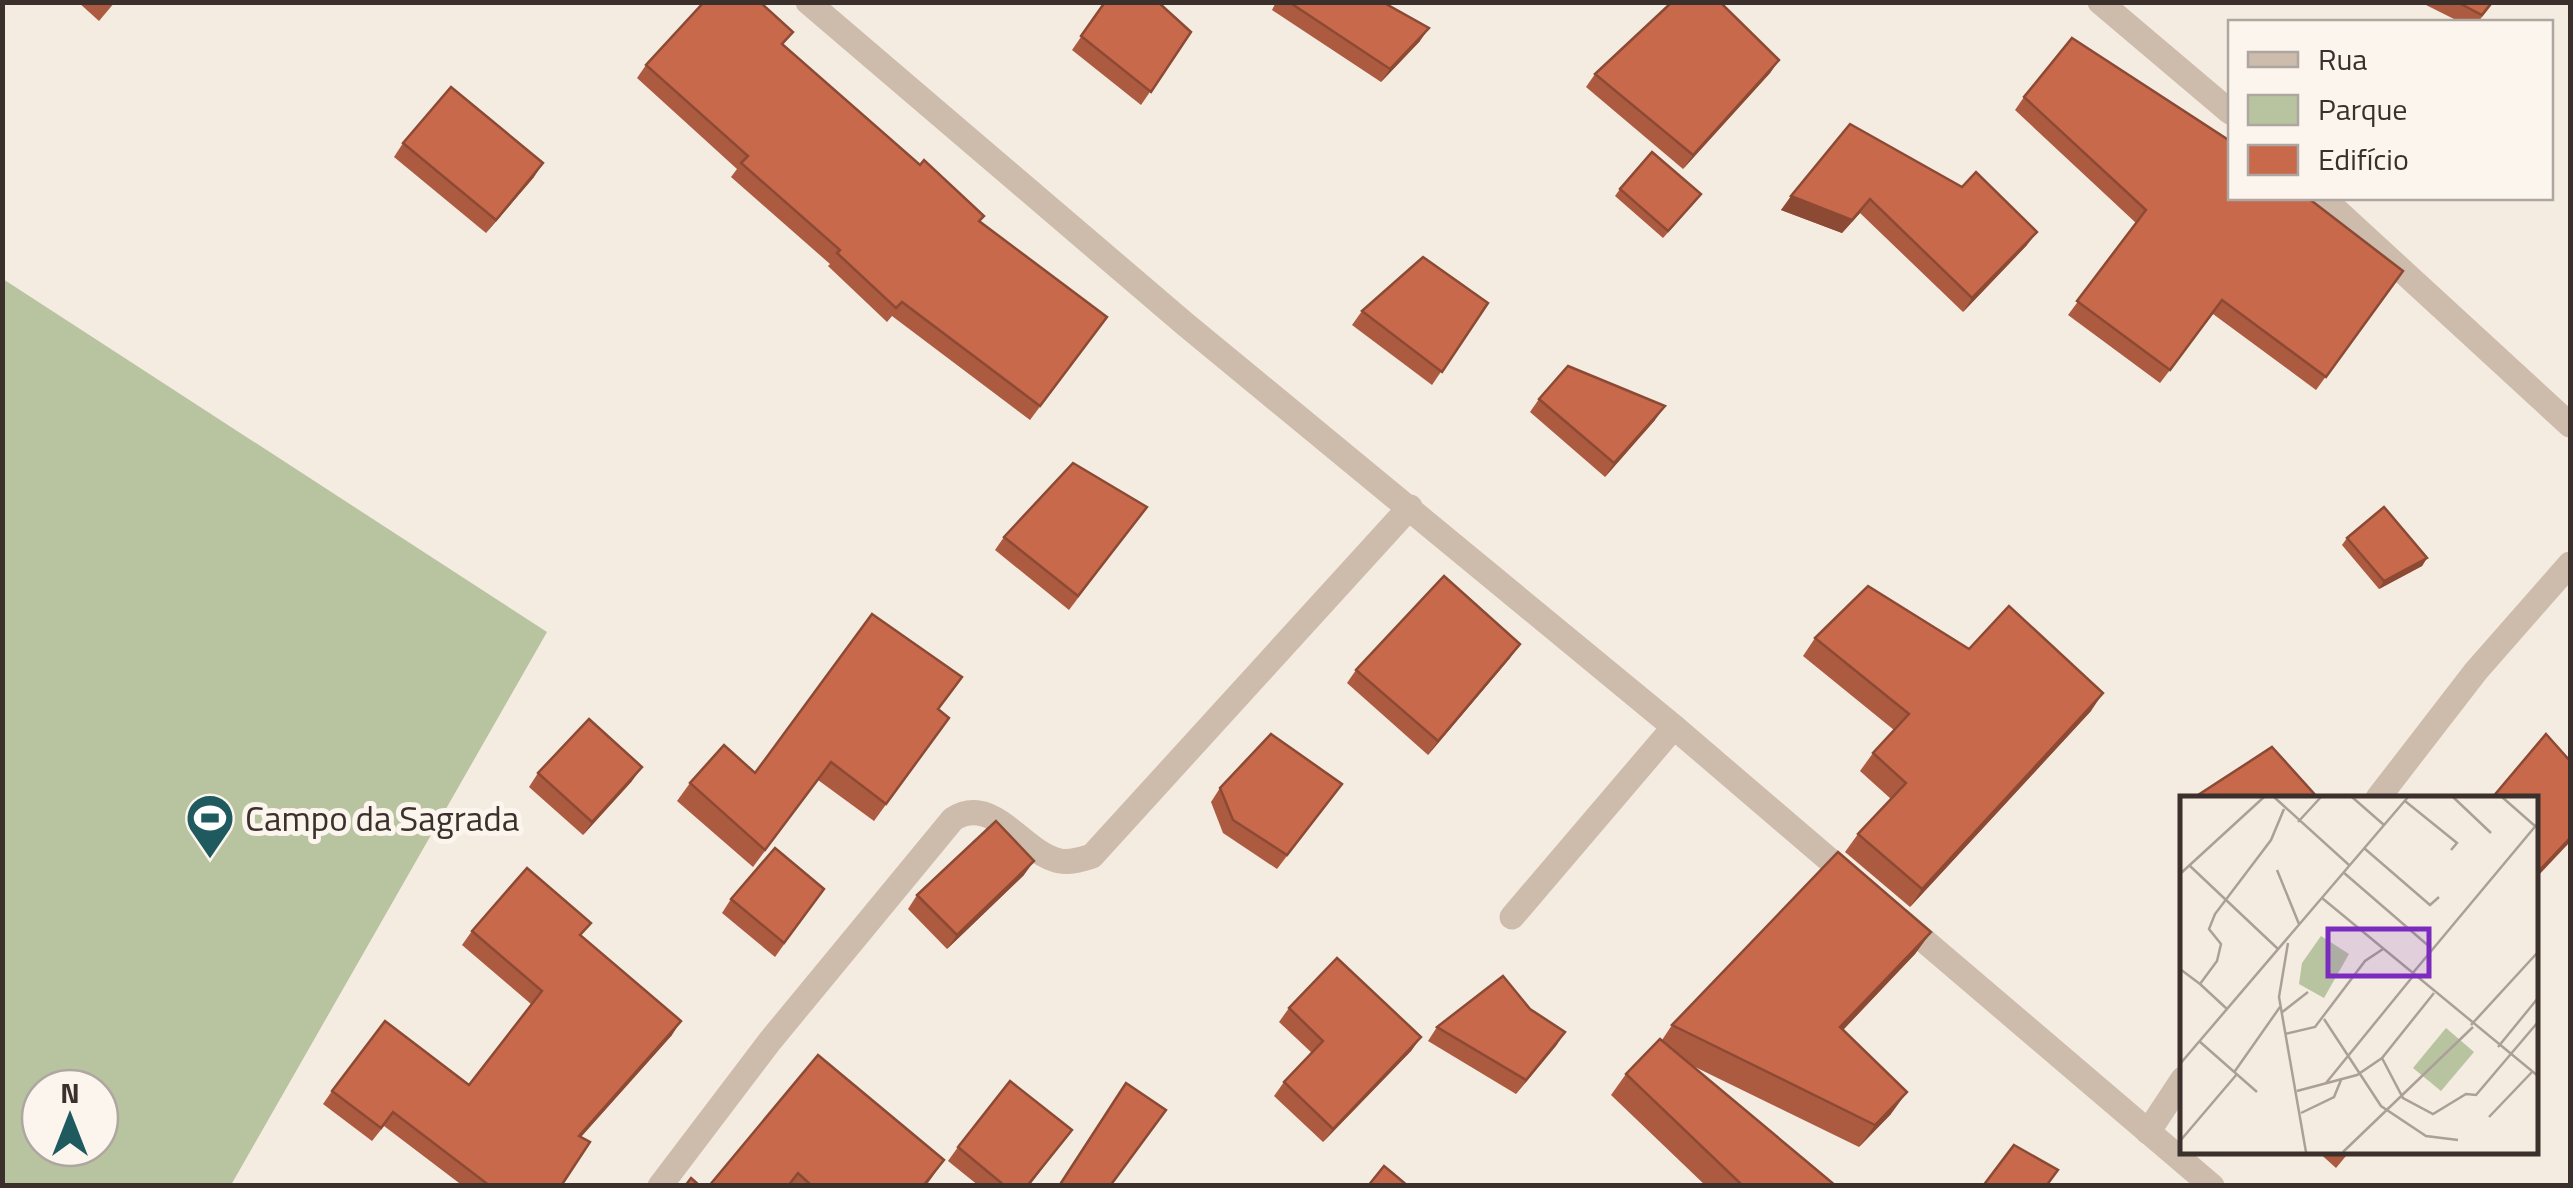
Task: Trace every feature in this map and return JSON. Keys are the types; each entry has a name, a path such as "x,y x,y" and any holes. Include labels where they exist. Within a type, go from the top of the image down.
{"street":[{"path":"808,2 1184,324 1674,727 2148,1132 2198,1181"},
{"path":"2100,2 2228,110"},
{"path":"2326,200 2570,425"},
{"path":"660,1186 770,1041 953,819 966,811 984,812 1034,850 1059,860 1092,856 1410,507"},
{"path":"2380,796 2476,671 2570,564"},
{"path":"1512,917 1674,727"},
{"path":"2148,1132 2180,1084"}],"green space":[{"name":"Campo da Sagrada","path":"3,279 547,632 231,1185 3,1185"}],"building":[{"path":"704,2 760,2 793,32 782,44 920,165 924,160 984,216 979,221 1107,317 1040,406 902,302 896,308 837,253 840,250 741,163 748,156 646,65"},
{"path":"1105,2 1158,2 1191,32 1151,92 1081,36"},
{"path":"1289,2 1390,2 1388,5 1429,28 1390,69"},
{"path":"1672,2 1720,2 1779,60 1693,155 1595,74"},
{"path":"2457,2 2492,2 2482,15"},
{"path":"2072,38 2228,140 2228,200 2311,200 2403,271 2326,377 2222,300 2170,370 2077,301 2146,210 2024,97"},
{"path":"451,87 543,163 496,220 403,143"},
{"path":"1850,124 1962,187 1976,172 2037,232 1972,298 1870,199 1852,220 1791,196"},
{"path":"1652,152 1701,194 1668,231 1620,189"},
{"path":"1423,257 1488,303 1442,372 1362,311"},
{"path":"1568,366 1665,406 1614,463 1539,399"},
{"path":"1073,463 1147,507 1078,596 1004,537"},
{"path":"2384,507 2427,558 2384,581 2347,538"},
{"path":"1444,576 1520,644 1438,741 1356,670"},
{"path":"1868,586 1969,649 2009,606 2103,693 1922,889 1858,834 1906,783 1873,753 1909,714 1815,638"},
{"path":"872,614 962,677 938,709 949,718 886,804 831,762 765,850 690,783 724,745 755,773"},
{"path":"589,719 642,767 592,822 538,773"},
{"path":"1271,734 1342,784 1287,855 1233,820 1220,788"},
{"path":"2546,734 2570,761 2570,838 2538,872 2538,796 2494,796"},
{"path":"2272,747 2316,796 2197,796"},
{"path":"996,821 1034,861 957,935 917,895"},
{"path":"775,848 824,889 784,943 731,899"},
{"path":"1838,852 1931,932 1840,1027 1907,1092 1875,1125 1672,1025"},
{"path":"527,868 591,923 580,935 681,1021 579,1136 590,1142 561,1186 490,1186 393,1112 381,1128 332,1091 385,1021 469,1085 542,991 472,931"},
{"path":"1337,958 1421,1037 1333,1129 1284,1082 1323,1041 1289,1008"},
{"path":"1503,976 1530,1009 1565,1032 1526,1080 1437,1027"},
{"path":"1660,1039 1836,1186 1737,1186 1740,1183 1626,1074"},
{"path":"818,1055 944,1160 923,1186 812,1186 798,1173 788,1186 709,1186"},
{"path":"1010,1081 1072,1130 1027,1186 1005,1186 958,1147"},
{"path":"1126,1083 1166,1110 1110,1186 1059,1186"},
{"path":"2014,1145 2058,1170 2046,1186 1983,1186"},
{"path":"1384,1166 1408,1186 1368,1186"}],"place":[{"name":"Campo da Sagrada","path":"210,860"}]}
